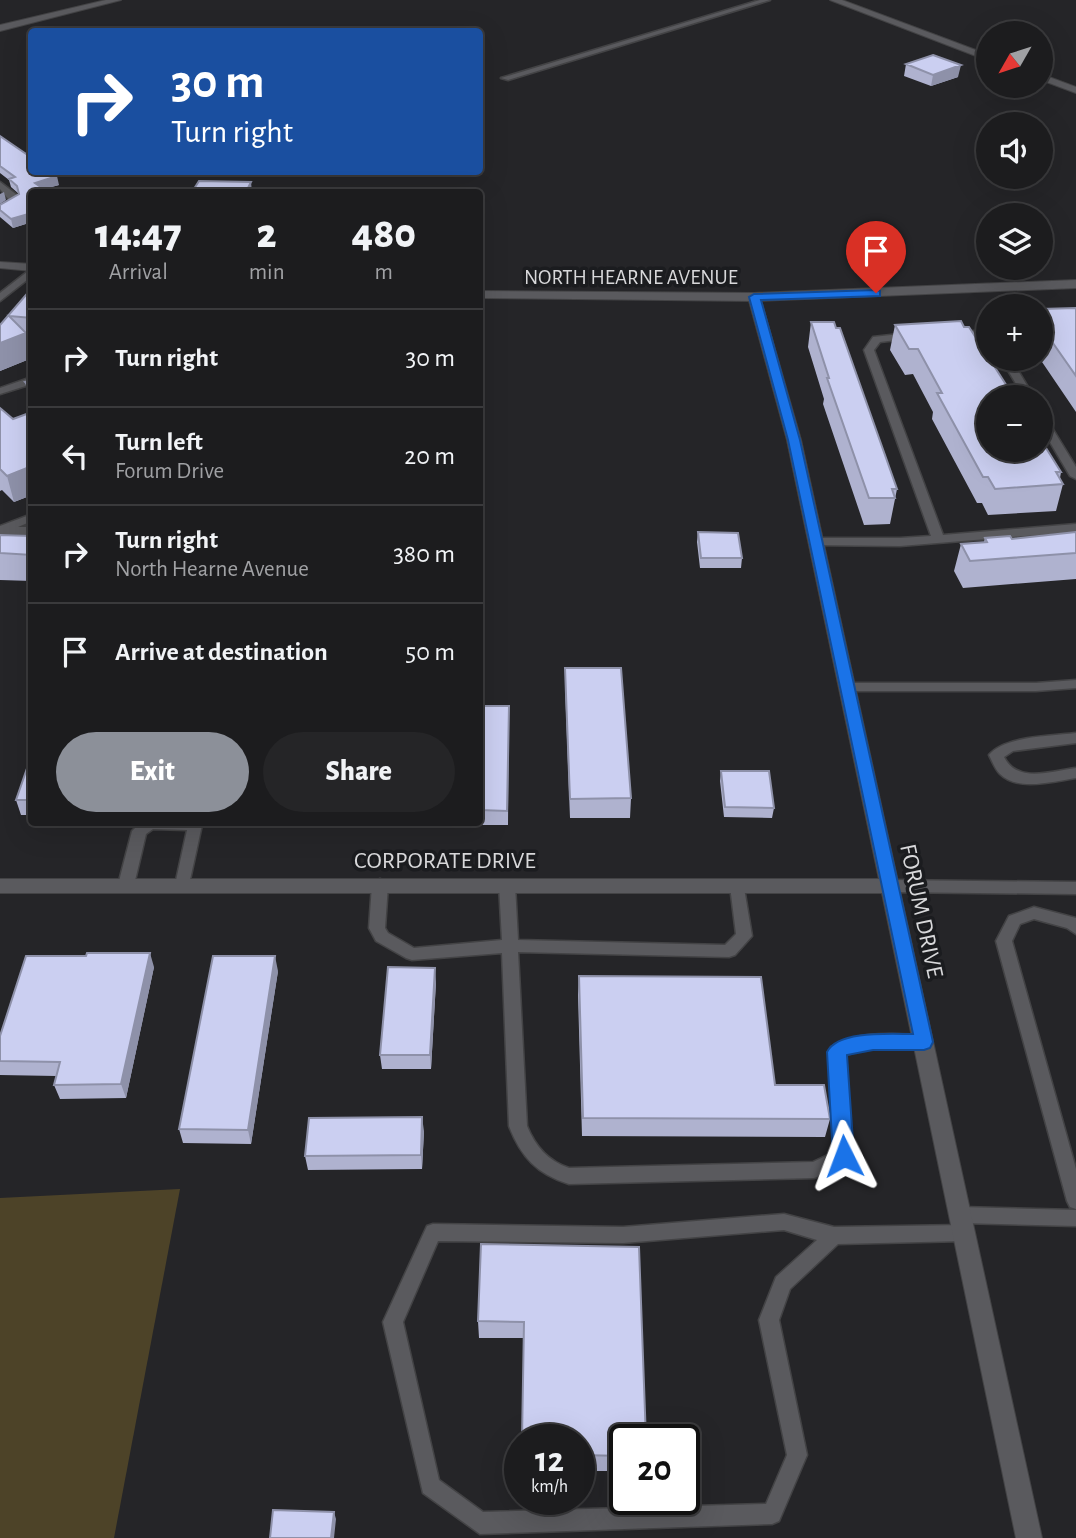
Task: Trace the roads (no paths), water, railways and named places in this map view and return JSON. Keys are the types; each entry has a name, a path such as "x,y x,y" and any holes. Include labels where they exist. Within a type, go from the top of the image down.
{"street":[{"path":"0,28 117,0"},
{"path":"834,0 976,53"},
{"path":"1054,82 1076,90"},
{"path":"0,265 28,268"},
{"name":"NORTH HEARNE AVENUE","path":"483,295 754,297 1076,284"},
{"name":"FORUM DRIVE","path":"754,297 794,440 817,542 1029,1538"},
{"name":"CORPORATE DRIVE","path":"0,886 890,886"}],"lane":[{"path":"720,6 740,0"},
{"path":"505,78 767,0"},
{"path":"0,185 14,197 15,202 0,209"},
{"path":"0,298 28,273"},
{"path":"940,334 976,335"},
{"path":"916,335 877,339 869,350 938,538"},
{"path":"0,391 28,381"},
{"path":"1053,438 1076,476"},
{"path":"0,530 28,519"},
{"path":"817,542 868,543 1076,528"},
{"path":"0,530 28,531"},
{"path":"848,687 1036,687 1076,684"},
{"path":"1076,738 1010,747 996,755 1005,771 1013,776 1024,778 1076,773"},
{"path":"126,885 139,831 147,826"},
{"path":"183,885 196,826"},
{"path":"380,885 377,928 382,937 412,954 510,946 729,951 744,936 738,886"},
{"path":"507,885 518,1126 525,1148 550,1171 569,1176 814,1170 844,1156 837,1052 842,1047 873,1042 924,1042"},
{"path":"890,886 1076,888"},
{"path":"1076,928 1072,923 1034,913 1014,920 1004,941 1076,1201"},
{"path":"834,1236 783,1283 769,1320 797,1455 772,1514 480,1523 430,1486 393,1322 433,1232 623,1235 785,1222 834,1236 962,1224 1076,1218"}]}
